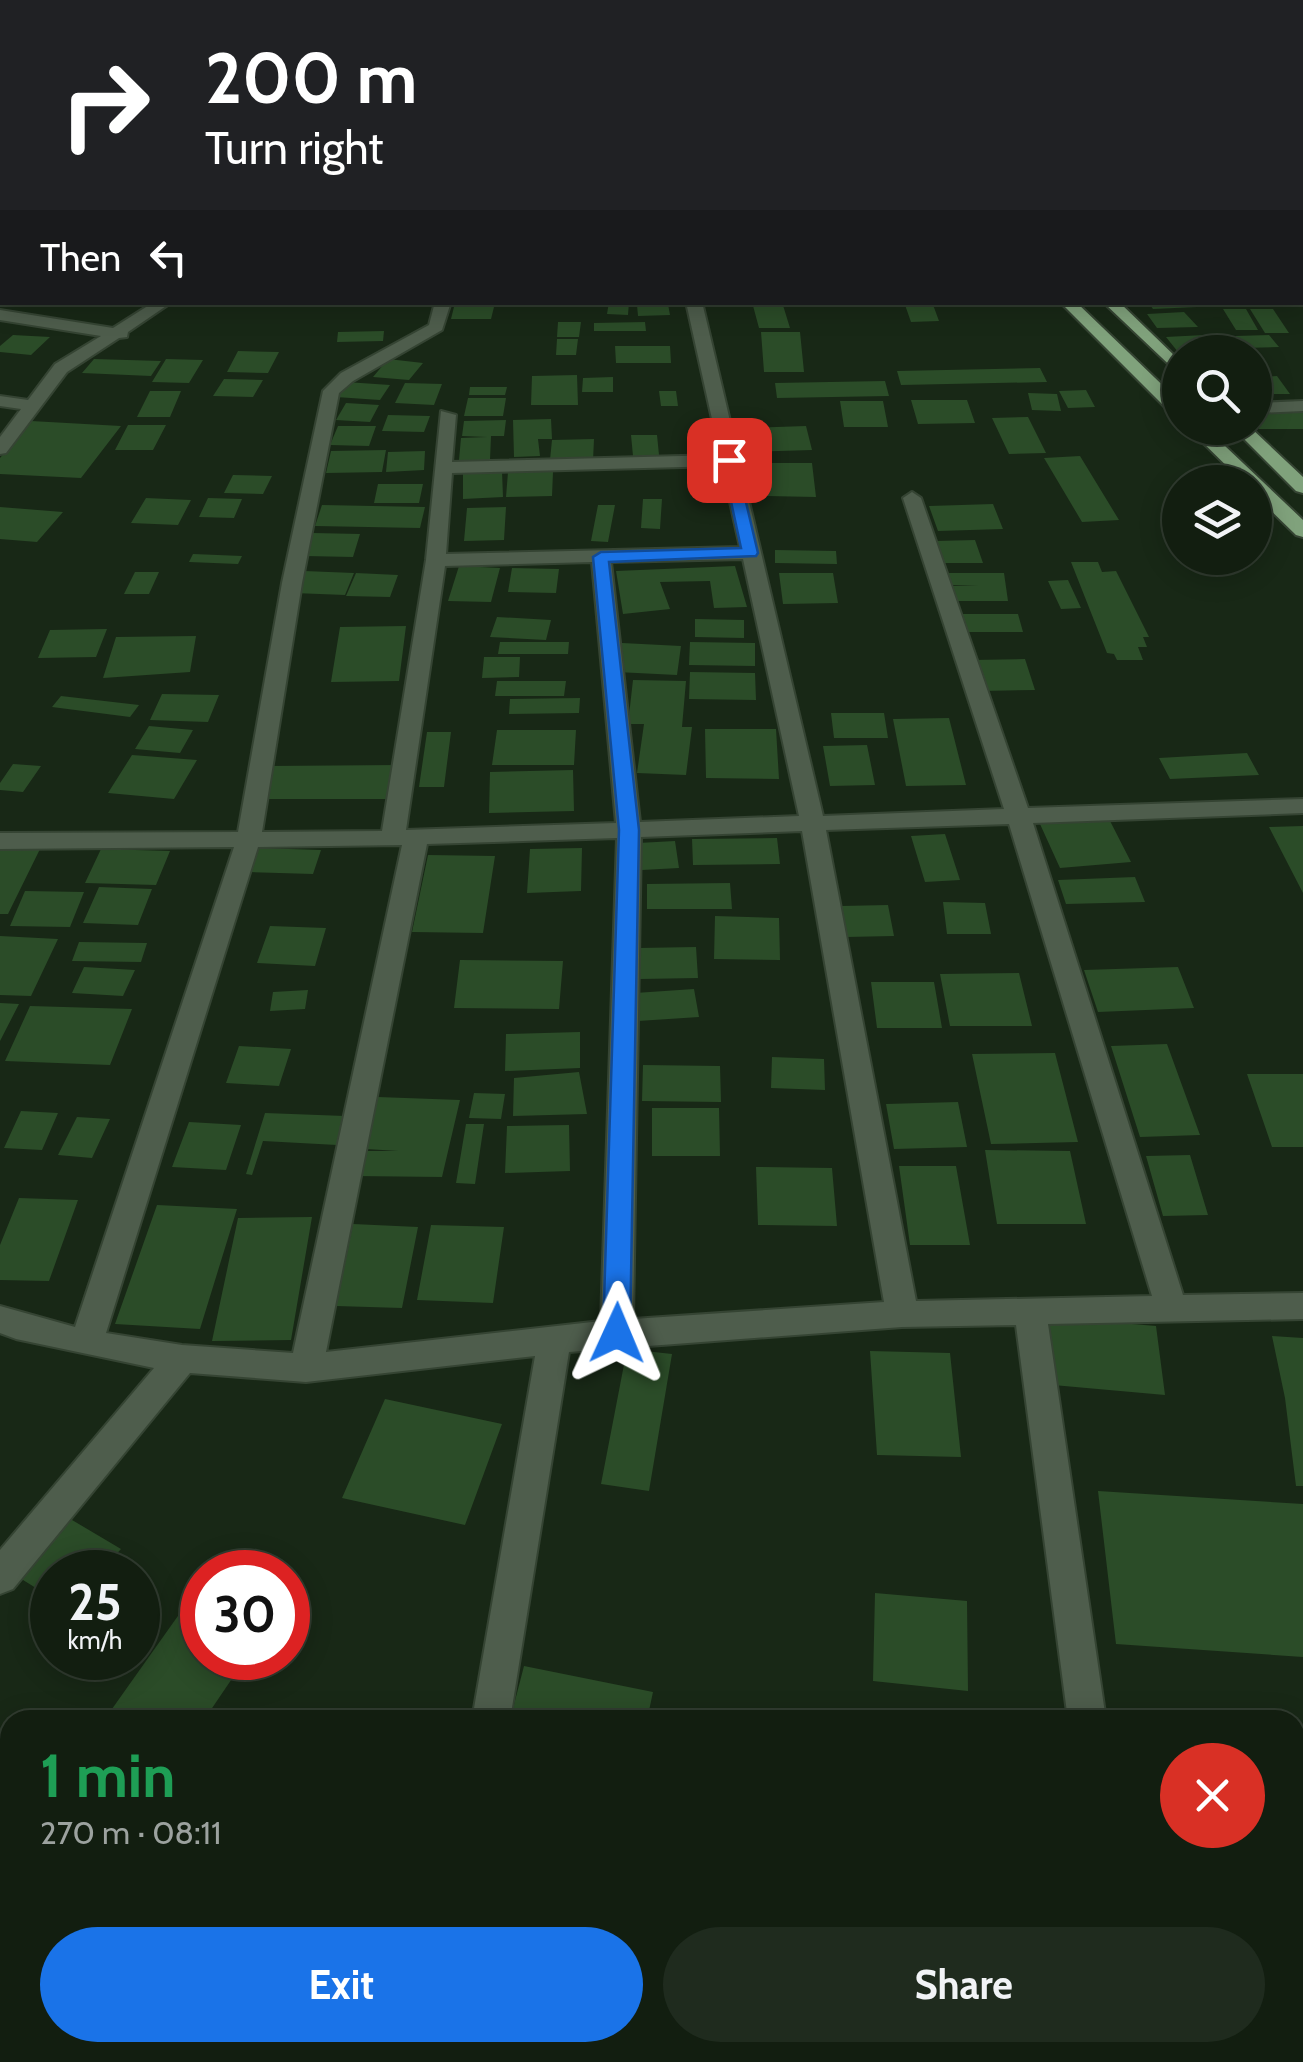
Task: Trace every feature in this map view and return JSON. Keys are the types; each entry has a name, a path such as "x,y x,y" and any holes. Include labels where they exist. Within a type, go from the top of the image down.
{"highway":[{"path":"1070,305 1162,394"},
{"path":"1113,305 1162,353"},
{"path":"1214,445 1234,465"},
{"path":"1258,445 1303,487"},
{"path":"1272,501 1303,531"}],"street":[{"path":"1175,0 1193,0"},
{"path":"0,448 61,368 121,334 161,305"},
{"path":"86,1344 249,838 292,584 331,390 436,327 443,305"},
{"path":"695,305 813,824 902,1314"},
{"path":"0,314 121,334"},
{"path":"0,401 33,406"},
{"path":"1272,407 1303,406"},
{"path":"306,1368 404,837 436,560 447,415"},
{"path":"443,468 729,460"},
{"path":"912,498 1019,817 1172,1310"},
{"path":"436,560 750,553"},
{"path":"601,557 629,830 617,1333"},
{"path":"0,841 404,837 1303,806"},
{"path":"0,1319 27,1330 86,1344 182,1359 306,1368 617,1333 902,1314 1303,1306"},
{"path":"1030,1311 1086,1710"},
{"path":"493,1710 554,1343"},
{"path":"0,1577 182,1359"}],"building":[{"path":"454,305 494,305 491,319 451,319"},
{"path":"608,305 629,305 628,315 607,314"},
{"path":"637,305 668,305 670,315 638,316"},
{"path":"753,305 783,305 790,328 759,328"},
{"path":"905,305 933,305 939,321 911,322"},
{"path":"1150,305 1219,306 1153,309"},
{"path":"1223,309 1246,309 1258,330 1236,330"},
{"path":"1250,309 1273,309 1289,333 1265,333"},
{"path":"1184,312 1198,327 1157,328 1147,314"},
{"path":"558,322 581,322 579,337 557,337"},
{"path":"645,322 646,331 594,331 594,323"},
{"path":"384,331 383,341 337,342 338,332"},
{"path":"761,332 800,332 804,372 764,372"},
{"path":"13,335 50,337 31,355 0,352 0,346"},
{"path":"557,339 578,339 576,355 556,355"},
{"path":"615,346 670,346 671,363 616,363"},
{"path":"238,351 279,352 268,373 227,372"},
{"path":"94,359 161,361 151,376 82,373"},
{"path":"166,359 203,360 189,383 152,382"},
{"path":"388,359 423,363 409,380 373,377"},
{"path":"1040,368 1047,382 901,385 897,371"},
{"path":"577,375 578,405 531,405 532,376"},
{"path":"1272,376 1277,376 1290,394 1274,394"},
{"path":"613,377 613,392 582,392 583,378"},
{"path":"224,379 263,380 253,397 213,396"},
{"path":"885,381 889,396 777,398 775,383"},
{"path":"346,382 390,385 380,400 336,397"},
{"path":"405,383 442,384 434,405 395,403"},
{"path":"470,387 507,387 505,395 469,395"},
{"path":"1086,390 1095,407 1068,408 1059,391"},
{"path":"150,391 181,391 170,417 137,417"},
{"path":"659,391 676,391 678,406 661,406"},
{"path":"1028,393 1057,394 1061,411 1032,410"},
{"path":"468,398 506,398 503,416 464,416"},
{"path":"911,400 967,400 975,423 918,424"},
{"path":"840,401 883,401 888,427 844,427"},
{"path":"346,403 379,405 370,422 336,420"},
{"path":"1272,412 1303,412 1303,429 1272,429"},
{"path":"388,415 430,416 424,432 382,431"},
{"path":"1028,417 1046,453 1009,454 992,418"},
{"path":"551,419 552,439 538,439 540,456 514,457 513,420"},
{"path":"506,420 504,436 491,436 490,460 459,460 461,438 487,437 462,436 464,421"},
{"path":"31,421 121,426 81,478 0,474 0,458"},
{"path":"128,425 166,425 153,450 115,450"},
{"path":"338,426 376,426 369,446 330,445"},
{"path":"806,426 812,450 749,452 743,428"},
{"path":"631,435 657,435 659,455 633,456"},
{"path":"594,439 593,461 550,460 552,440"},
{"path":"386,450 382,472 326,473 331,451"},
{"path":"425,451 424,470 386,472 388,452"},
{"path":"1080,456 1119,520 1082,522 1044,458"},
{"path":"765,463 812,463 816,497 767,496"},
{"path":"502,471 503,497 463,499 463,472"},
{"path":"508,472 553,472 552,496 506,497"},
{"path":"233,475 272,476 263,494 224,493"},
{"path":"378,484 423,484 419,503 374,503"},
{"path":"146,498 191,500 178,525 131,523"},
{"path":"208,498 242,499 234,518 199,517"},
{"path":"643,499 662,499 660,529 641,528"},
{"path":"993,504 1003,529 938,531 929,506"},
{"path":"322,505 425,507 420,528 315,526"},
{"path":"598,505 615,505 608,542 591,541"},
{"path":"0,507 63,512 37,542 0,539"},
{"path":"506,507 504,540 464,541 467,508"},
{"path":"313,533 360,534 353,557 305,556"},
{"path":"975,540 983,563 943,563 936,541"},
{"path":"775,550 836,551 837,564 775,563"},
{"path":"193,554 242,556 238,564 189,562"},
{"path":"1071,562 1098,562 1102,572 1116,571 1149,637 1143,637 1147,647 1138,647 1143,660 1117,660 1114,654 1107,653"},
{"path":"459,566 500,568 491,602 448,601"},
{"path":"735,566 747,607 714,608 710,581 660,582 670,609 623,614 616,571"},
{"path":"512,568 559,569 556,593 508,592"},
{"path":"304,571 354,573 345,595 294,593"},
{"path":"135,572 159,572 149,594 124,594"},
{"path":"356,573 398,575 390,597 346,596"},
{"path":"779,573 833,573 838,603 783,604"},
{"path":"942,573 1004,573 1008,601 954,601 950,586 978,585 945,585"},
{"path":"1068,580 1081,608 1061,609 1048,581"},
{"path":"959,614 1018,614 1023,632 963,632"},
{"path":"497,617 551,620 546,640 490,637"},
{"path":"695,619 744,620 744,638 695,637"},
{"path":"406,626 399,681 331,682 340,627"},
{"path":"107,629 96,657 38,658 50,630"},
{"path":"196,636 190,672 103,678 116,637"},
{"path":"500,642 569,642 568,654 498,654"},
{"path":"690,642 755,643 755,666 689,665"},
{"path":"622,643 681,646 677,675 617,672"},
{"path":"484,657 520,657 519,677 482,678"},
{"path":"1025,659 1035,690 980,691 972,660"},
{"path":"690,672 755,673 756,700 689,699"},
{"path":"633,680 686,681 682,727 692,727 686,775 637,773 644,724 628,724"},
{"path":"497,681 566,681 564,696 495,696"},
{"path":"162,694 219,695 208,722 150,720"},
{"path":"61,696 139,705 130,717 52,707"},
{"path":"580,698 579,713 509,714 510,699"},
{"path":"831,713 884,713 888,738 834,738"},
{"path":"949,718 966,785 906,786 893,719"},
{"path":"149,726 193,730 180,753 135,749"},
{"path":"705,729 776,729 779,779 706,778"},
{"path":"497,730 576,730 574,765 492,765"},
{"path":"427,732 451,732 444,787 419,787"},
{"path":"867,745 875,785 830,786 823,746"},
{"path":"1247,753 1259,775 1170,779 1159,758"},
{"path":"132,755 197,760 174,799 108,793"},
{"path":"13,764 41,766 23,792 0,790 0,783"},
{"path":"400,765 394,799 262,799 267,766"},
{"path":"573,770 574,811 489,813 490,772"},
{"path":"1109,819 1131,862 1060,868 1040,824"},
{"path":"1303,826 1303,893 1269,827"},
{"path":"945,834 960,880 925,882 911,836"},
{"path":"777,838 780,864 693,865 692,839"},
{"path":"675,841 679,868 642,870 638,843"},
{"path":"0,846 41,847 8,914 0,914"},
{"path":"258,848 321,850 313,874 249,872"},
{"path":"582,848 581,891 527,893 530,849"},
{"path":"101,849 170,851 156,885 85,883"},
{"path":"428,855 495,856 483,933 412,932"},
{"path":"1135,877 1145,902 1066,904 1058,880"},
{"path":"730,883 732,909 647,909 647,884"},
{"path":"99,887 152,889 138,925 83,923"},
{"path":"25,891 84,892 70,927 10,926"},
{"path":"943,902 985,903 991,934 947,934"},
{"path":"888,905 894,936 846,937 841,906"},
{"path":"715,916 779,918 780,960 714,959"},
{"path":"270,926 326,928 315,966 257,963"},
{"path":"0,936 58,939 31,996 0,995"},
{"path":"79,942 147,943 141,962 72,961"},
{"path":"696,947 698,978 640,979 639,948"},
{"path":"460,960 563,961 559,1009 454,1008"},
{"path":"84,967 135,970 123,996 72,993"},
{"path":"1178,967 1194,1008 1098,1012 1084,970"},
{"path":"1019,973 1032,1026 950,1026 940,974"},
{"path":"871,982 934,982 942,1028 877,1028"},
{"path":"694,989 699,1017 638,1021 635,993"},
{"path":"308,990 305,1009 270,1011 273,992"},
{"path":"0,1003 19,1004 0,1041"},
{"path":"30,1006 132,1009 110,1065 5,1061"},
{"path":"580,1032 580,1068 505,1071 506,1034"},
{"path":"1167,1044 1200,1135 1140,1137 1111,1046"},
{"path":"239,1046 291,1049 279,1086 226,1083"},
{"path":"1055,1053 1078,1142 991,1144 972,1054"},
{"path":"772,1057 824,1059 825,1090 771,1088"},
{"path":"643,1065 720,1066 721,1102 642,1101"},
{"path":"579,1072 587,1114 513,1116 514,1078"},
{"path":"1247,1074 1303,1074 1303,1147 1272,1147"},
{"path":"474,1093 505,1094 501,1119 469,1118"},
{"path":"378,1097 460,1100 442,1177 354,1176 359,1151 398,1151 366,1149"},
{"path":"958,1102 967,1147 894,1149 886,1104"},
{"path":"652,1108 719,1108 720,1156 652,1156"},
{"path":"21,1111 58,1113 42,1150 4,1148"},
{"path":"265,1113 345,1116 337,1145 263,1141 252,1175 246,1174"},
{"path":"77,1117 110,1119 92,1158 58,1155"},
{"path":"189,1122 241,1125 226,1170 172,1167"},
{"path":"466,1124 484,1124 475,1184 456,1183"},
{"path":"569,1125 570,1171 505,1173 507,1126"},
{"path":"985,1150 1070,1151 1086,1224 997,1224"},
{"path":"1190,1155 1208,1215 1163,1216 1146,1156"},
{"path":"899,1166 956,1166 970,1245 910,1245"},
{"path":"756,1167 832,1168 837,1226 758,1225"},
{"path":"19,1198 78,1200 49,1281 0,1280 0,1245"},
{"path":"157,1205 237,1209 200,1329 115,1324"},
{"path":"312,1217 291,1340 212,1341 238,1218"},
{"path":"353,1224 418,1227 402,1308 336,1306"},
{"path":"431,1225 504,1227 493,1303 417,1300"},
{"path":"1048,1317 1156,1326 1165,1395 1053,1385"},
{"path":"1272,1336 1303,1338 1303,1486 1296,1486 1285,1398"},
{"path":"627,1349 672,1354 649,1491 601,1484"},
{"path":"870,1351 950,1353 961,1457 877,1455"},
{"path":"385,1399 502,1424 465,1525 342,1498"},
{"path":"1098,1491 1303,1504 1303,1657 1116,1644"},
{"path":"67,1517 121,1549 120,1550 37,1550"},
{"path":"30,1558 30,1584 15,1575"},
{"path":"875,1593 967,1601 968,1691 873,1681"},
{"path":"180,1613 180,1680 231,1680 211,1710 111,1710 133,1680 160,1680 160,1641"},
{"path":"524,1666 653,1692 649,1710 513,1710"}],"route":[{"path":"617,1333 629,830 601,557 750,553 729,460"}]}
